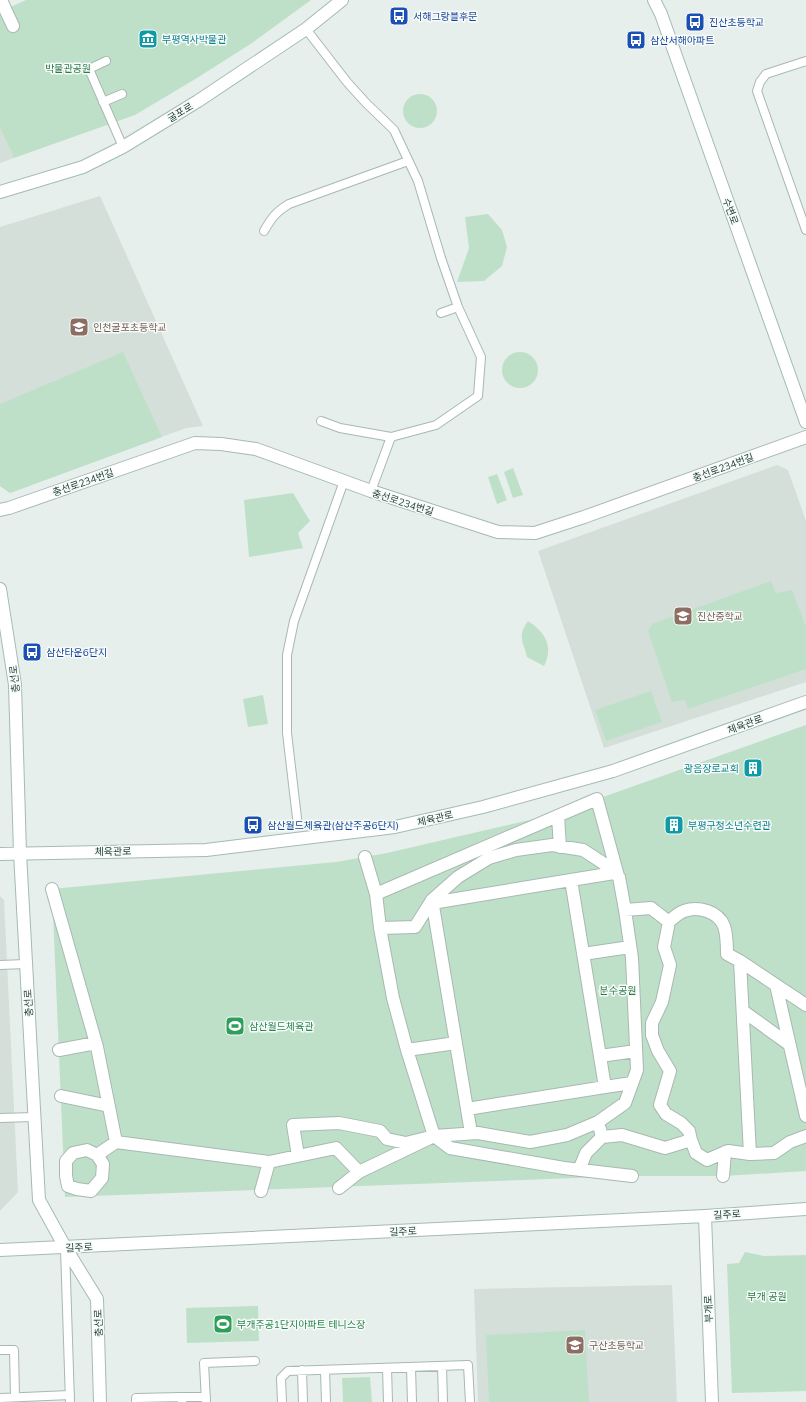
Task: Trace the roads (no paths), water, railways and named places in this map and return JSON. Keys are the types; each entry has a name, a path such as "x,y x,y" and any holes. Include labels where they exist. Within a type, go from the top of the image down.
{"street":[{"path":"1,0 13,26"},
{"name":"굴포로","path":"0,192 83,166 122,147 198,102 306,29 342,0"},
{"name":"수변로","path":"654,0 661,14 806,422"},
{"name":"충선로234번길","path":"0,510 195,443 221,444 256,449 371,491 498,532 535,532 584,517 806,437"},
{"name":"충선로","path":"0,589 15,685 20,853 38,1200 65,1248 97,1299 100,1402"},
{"name":"체육관로","path":"0,854 206,850 395,827 483,807 613,771 806,702"},
{"path":"298,1156 293,1125 339,1123 380,1131 387,1139 406,1144 434,1136 478,1133 530,1142 567,1135 598,1122 625,1103 637,1070 630,947 625,910 596,799 376,894"},
{"path":"558,816 560,847"},
{"path":"380,928 415,927 432,901 458,877 489,858 516,850 552,845 583,850 603,863 616,875"},
{"path":"365,857 376,894 380,928 393,998 407,1050 434,1136 450,1148 579,1170 632,1176"},
{"path":"432,901 571,880 616,875"},
{"path":"571,880 605,1087"},
{"path":"52,889 60,940 96,1043 116,1142"},
{"path":"432,901 471,1134"},
{"path":"625,910 651,908 669,922"},
{"path":"806,1006 740,961 727,954 727,942 723,925 714,914 698,909 684,911 669,922 664,947 670,966 662,1002 652,1023 652,1035 658,1051 670,1071 660,1105 666,1114 681,1123 689,1131 696,1153 707,1160 728,1151 750,1154 774,1152 790,1142 806,1136"},
{"path":"583,954 630,947"},
{"path":"740,961 750,1154"},
{"path":"776,985 806,1116"},
{"path":"743,1011 790,1046"},
{"path":"59,1050 96,1043"},
{"path":"407,1050 456,1043"},
{"path":"600,1056 636,1051"},
{"path":"467,1109 632,1083"},
{"path":"61,1096 109,1106"},
{"path":"598,1122 602,1137"},
{"path":"579,1170 586,1153 602,1137 622,1135 665,1148 691,1140"},
{"path":"339,1188 358,1172 434,1136"},
{"path":"97,1155 116,1142 270,1162 336,1148 358,1172"},
{"path":"723,1176 725,1152"},
{"path":"261,1191 270,1162"},
{"name":"길주로","path":"0,1250 705,1216 806,1209"},
{"name":"부개로","path":"705,1216 712,1402"}],"lane":[{"path":"306,29 347,82 394,130 418,181 441,258 458,307 481,357 478,396 436,426 391,437 340,428 321,421"},
{"path":"106,61 89,69 122,147"},
{"path":"806,61 766,74 760,82 757,91 806,230"},
{"path":"103,102 122,94"},
{"path":"264,231 271,217 289,204 408,161"},
{"path":"441,313 458,307"},
{"path":"371,491 391,437"},
{"path":"297,818 287,734 287,655 294,621 344,481"},
{"path":"0,965 26,964"},
{"path":"0,1118 34,1117"},
{"path":"0,1398 16,1397 70,1399 65,1248"},
{"path":"0,1350 14,1350 16,1397"},
{"path":"136,1402 136,1398 158,1400 206,1399 204,1363 255,1361"},
{"path":"282,1402 281,1378 288,1371 468,1365 470,1402"},
{"path":"442,1366 444,1402"},
{"path":"411,1367 412,1402"},
{"path":"387,1368 388,1402"},
{"path":"302,1370 304,1402"},
{"path":"325,1370 326,1402"}],"place":[{"name":"서해그랑블후문","path":"399,16"},
{"name":"진산초등학교","path":"695,22"},
{"name":"부평역사박물관","path":"148,39"},
{"name":"삼산서해아파트","path":"636,40"},
{"name":"인천굴포초등학교","path":"79,327"},
{"name":"진산중학교","path":"683,616"},
{"name":"삼산타운6단지","path":"32,652"},
{"name":"광음장로교회","path":"753,768"},
{"name":"삼산월드체육관(삼산주공6단지)","path":"253,825"},
{"name":"부평구청소년수련관","path":"674,825"},
{"name":"삼산월드체육관","path":"235,1026"},
{"name":"부개주공1단지아파트 테니스장","path":"223,1324"},
{"name":"구산초등학교","path":"575,1345"}],"park label":[{"name":"박물관공원","path":"68,68"},
{"name":"분수공원","path":"618,990"},
{"name":"부개 공원","path":"767,1296"}]}
